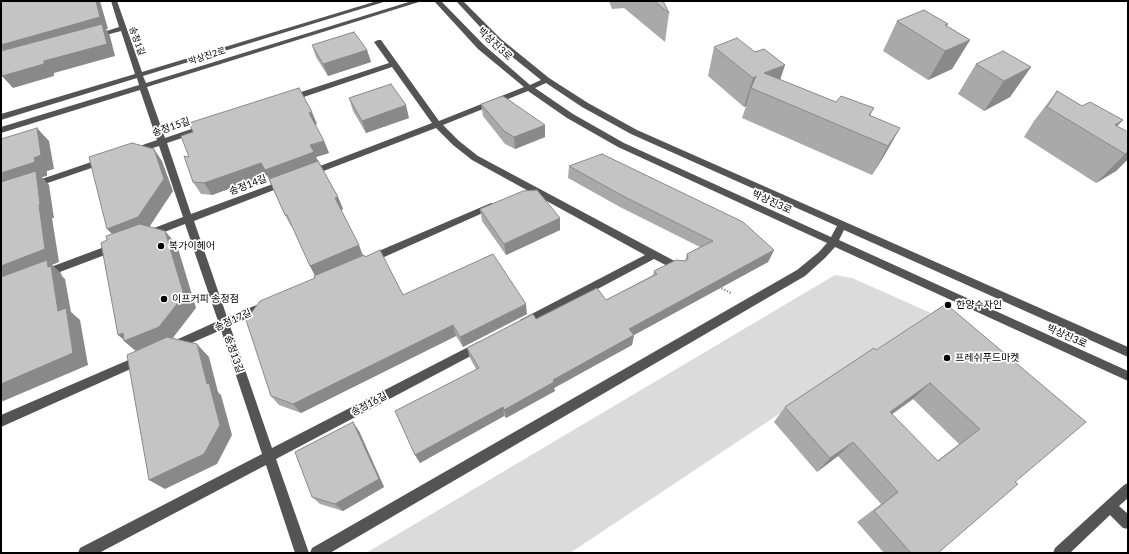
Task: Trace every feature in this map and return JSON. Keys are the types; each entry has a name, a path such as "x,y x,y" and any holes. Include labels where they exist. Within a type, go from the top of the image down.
{"street":[{"name":"송정1길","path":"114,1 143,86"},
{"name":"박상진2로","path":"1,117 384,1"},
{"name":"박상진2로","path":"1,130 419,1"},
{"name":"박상진3로","path":"437,1 481,47 529,88 570,116 621,145 1128,376"},
{"name":"박상진3로","path":"459,1 498,41 546,80 585,105 634,132 1128,352"},
{"path":"85,39 124,28"},
{"path":"378,42 437,124 456,143 475,158 679,268"},
{"path":"281,101 393,64"},
{"name":"송정14길","path":"138,238 437,124 546,80"},
{"name":"송정13길","path":"143,86 302,553"},
{"name":"송정15길","path":"125,154 214,124"},
{"path":"23,188 111,159"},
{"path":"515,196 530,189"},
{"path":"362,263 501,202"},
{"path":"316,553 800,273 822,255 833,242 842,225"},
{"path":"37,277 123,244"},
{"path":"514,329 653,255"},
{"name":"송정17길","path":"1,421 275,301"},
{"name":"송정16길","path":"85,553 492,340"},
{"path":"1060,553 1128,489"},
{"path":"1110,506 1128,523"}],"path":[{"path":"715,285 750,302"}],"shaded area":[{"path":"835,275 852,278 931,313 570,553 366,553"}],"building":[{"path":"1,1 96,1 100,17 1,45"},
{"path":"654,1 663,1 669,13"},
{"path":"924,10 948,24 945,25 970,40 945,51 897,21"},
{"path":"102,24 107,44 44,61 44,64 2,76 1,51"},
{"path":"354,32 367,50 323,64 312,45"},
{"path":"737,38 755,52 764,49 785,65 764,73 836,102 841,96 874,108 869,115 900,128 888,146 751,88 756,76 753,78 714,47"},
{"path":"1003,51 1031,67 1004,81 976,64"},
{"path":"391,84 406,105 362,121 349,98"},
{"path":"299,88 312,112 309,113 324,141 310,145 314,152 265,170 261,163 204,183 193,182 184,156 189,157 181,136 193,132 189,123"},
{"path":"1057,91 1082,106 1090,102 1123,120 1115,125 1128,132 1128,152 1125,154 1047,107"},
{"path":"503,96 545,125 514,137 504,131 481,104"},
{"path":"37,128 41,155 34,158 35,162 1,173 1,139"},
{"path":"132,143 154,149 164,179 138,217 107,229 89,157"},
{"path":"602,154 743,222 774,250 629,329 634,335 553,380 554,382 504,410 503,407 415,455 395,411 479,368 467,348 533,314 536,319 597,288 606,300 657,274 654,271 676,260 686,261 688,258 687,254 713,241 621,195 569,166"},
{"path":"318,161 338,197 335,198 359,245 310,266 269,179"},
{"path":"36,171 45,249 1,266 1,182"},
{"path":"537,190 560,218 504,244 480,209 523,191"},
{"path":"140,224 165,231 184,295 159,327 124,341 123,333 118,335 101,243 107,240 106,236"},
{"path":"380,250 403,295 493,254 526,304 460,337 453,325 293,404 271,396 246,320 260,301 315,278 314,276 364,255 365,257"},
{"path":"47,260 48,267 51,266 58,311 66,308 73,353 1,384 1,277"},
{"path":"946,304 1086,422 1015,482 1018,484 938,553 911,553 874,511 898,492 853,442 830,458 785,407 874,348 876,350","holes":["930,383 980,429 938,461 890,412"]},
{"path":"167,337 197,344 207,384 209,383 220,425 204,454 149,480 127,355"},
{"path":"353,422 379,479 335,504 312,497 295,452"}],"place":[{"name":"복가이헤어","path":"161,246"},
{"name":"이프커피 송정점","path":"164,299"},
{"name":"한양수자인","path":"948,305"},
{"name":"프레쉬푸드마켓","path":"947,358"}]}
